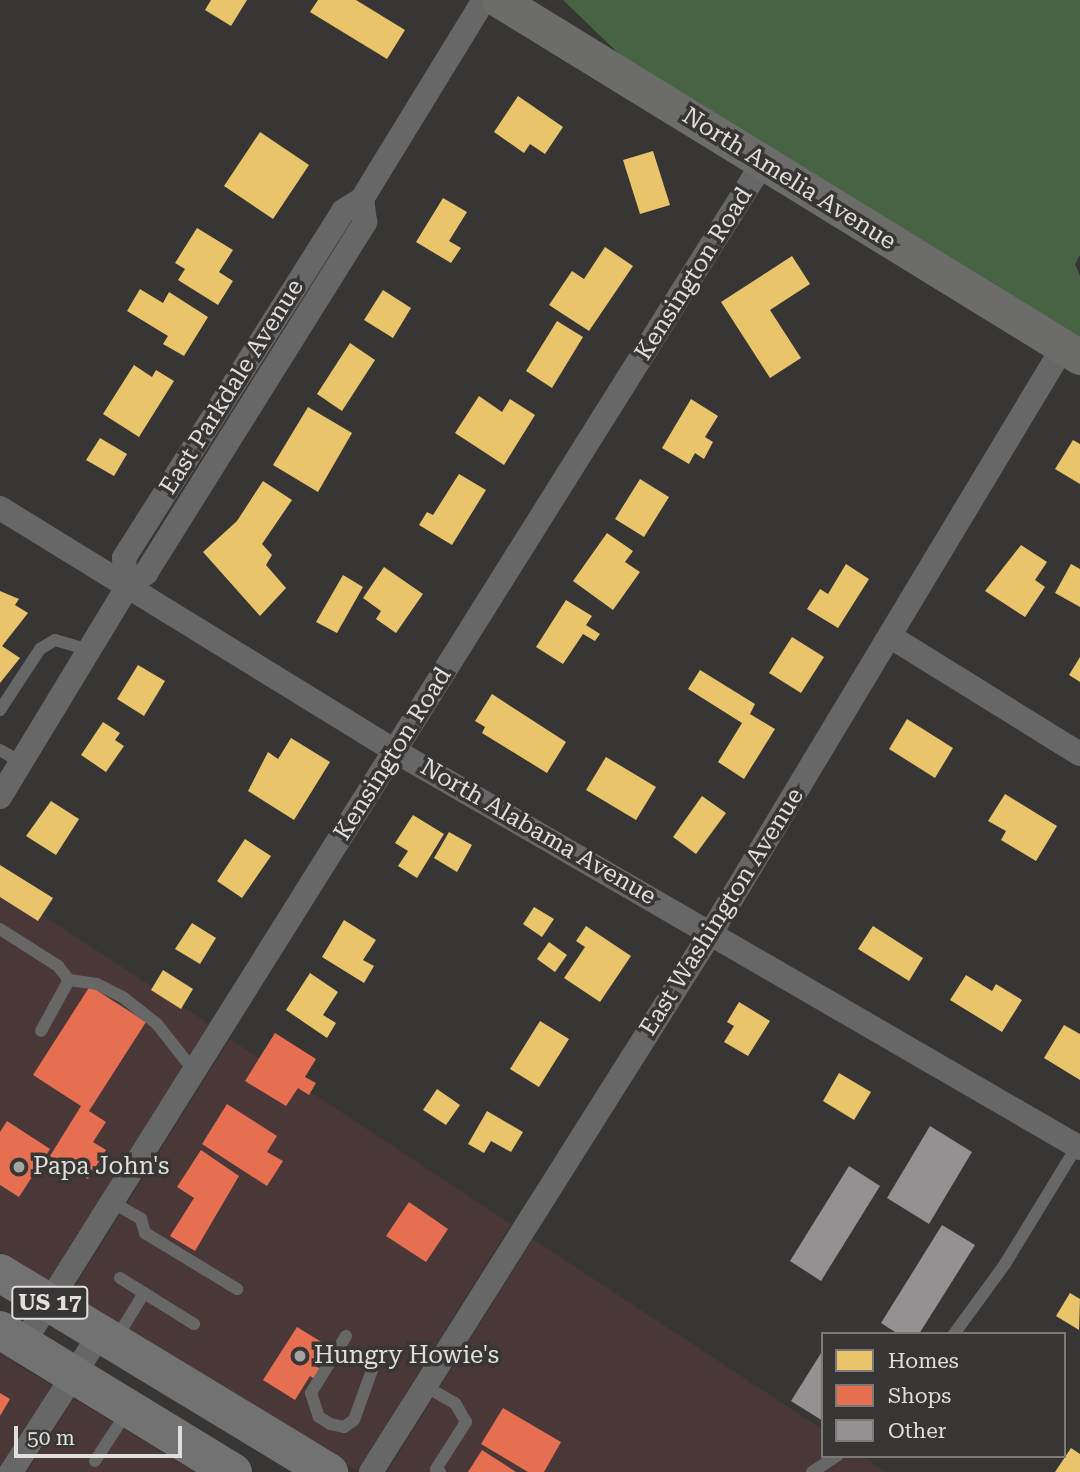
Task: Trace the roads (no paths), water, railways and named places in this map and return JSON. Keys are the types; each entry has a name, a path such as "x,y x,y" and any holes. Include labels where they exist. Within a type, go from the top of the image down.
{"main road":[{"name":"North Amelia Avenue","path":"499,0 1072,352"},
{"name":"US 17","path":"0,1273 329,1472"},
{"name":"US 17","path":"12,1338 233,1472"}],"street":[{"name":"East Parkdale Avenue","path":"127,587 124,558 343,211 362,199 484,0"},
{"name":"Kensington Road","path":"12,1338 49,1303 762,164"},
{"name":"East Washington Avenue","path":"371,1472 712,931 891,637 1072,352"},
{"name":"North Alabama Avenue","path":"0,508 395,751 712,931 1078,1147"},
{"path":"0,797 10,756 89,650 127,587"},
{"path":"891,637 1080,754"},
{"path":"11,1472 74,1375 107,1338"}],"lane":[{"path":"0,710 40,649 55,640 89,650"},
{"path":"0,929 58,967 69,979 97,984 124,998 157,1024 194,1071"},
{"path":"41,1031 69,979"},
{"path":"955,1332 1005,1264 1078,1147"},
{"path":"113,1202 141,1219 145,1233 237,1289"},
{"path":"120,1278 194,1324"},
{"path":"107,1338 144,1293"},
{"path":"346,1336 311,1393 318,1417 330,1424 344,1427 354,1420 377,1356"},
{"path":"425,1386 455,1403 466,1422 436,1469 440,1472"},
{"path":"95,1461 130,1409"},
{"path":"812,1472 834,1458"}],"place":[{"name":"Papa John's","path":"19,1167"},
{"name":"Hungry Howie's","path":"300,1356"}]}
